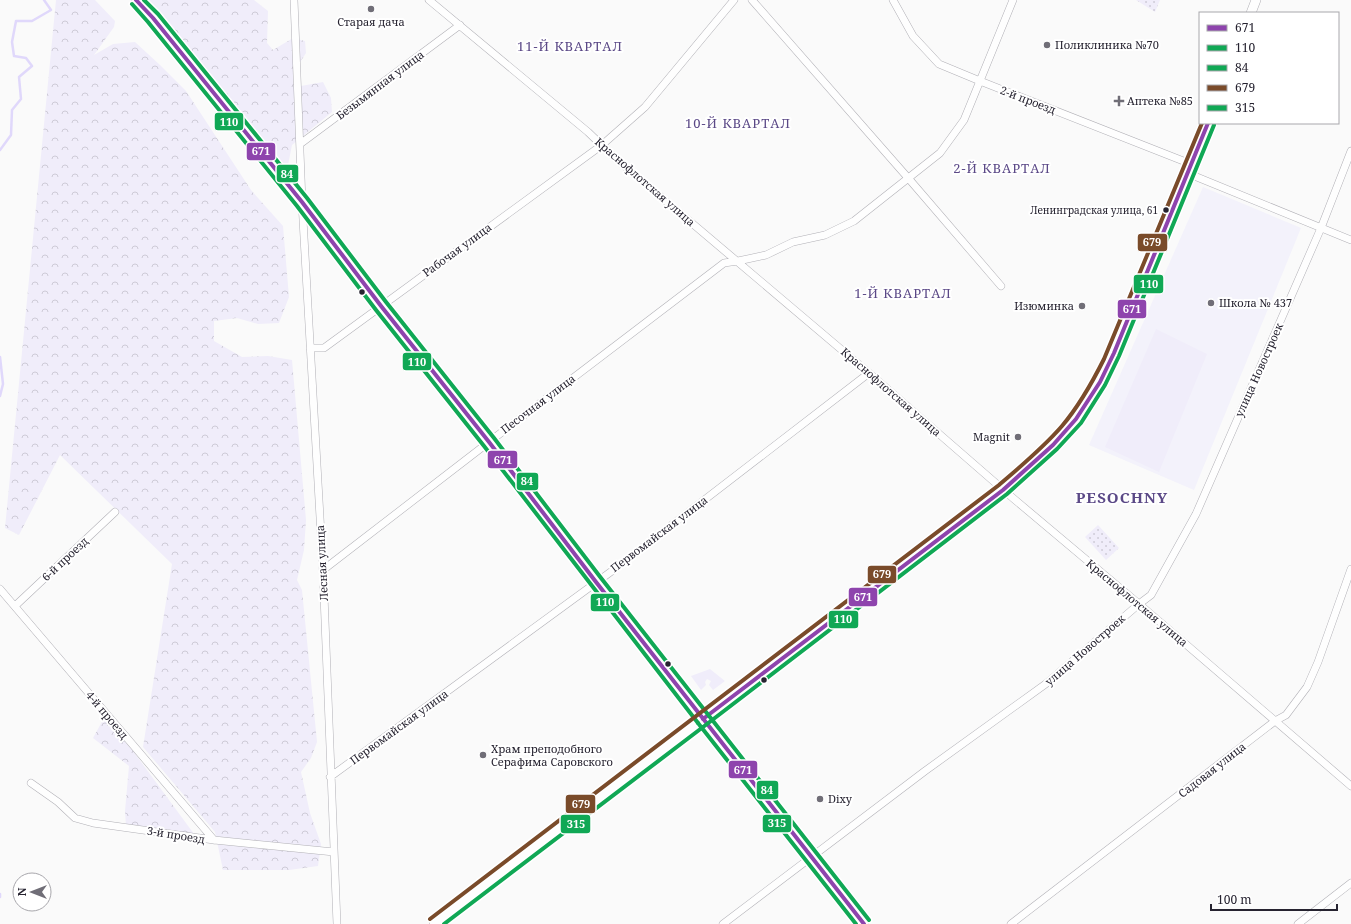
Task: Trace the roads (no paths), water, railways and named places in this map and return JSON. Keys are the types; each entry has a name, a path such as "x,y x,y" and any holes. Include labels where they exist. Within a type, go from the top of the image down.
{"main road":[{"path":"136,0 153,18 302,202 380,306 489,442 596,582 864,924"},
{"path":"1251,12 1256,0"},
{"path":"434,924 1003,490 1067,430 1100,382 1114,353 1208,124"}],"street":[{"name":"Лесная улица","path":"294,0 302,202 323,570 337,924"},
{"name":"Краснофлотская улица","path":"429,0 870,373 1003,490 1139,604 1351,786"},
{"name":"Рабочая улица","path":"310,348 324,348 602,145 645,107 734,0"},
{"path":"752,0 1001,286"},
{"name":"2-й проезд","path":"893,0 912,36 939,64 1191,164"},
{"name":"Песочная улица","path":"323,570 724,263 766,255 793,242 825,235 854,221 909,179 940,153 964,120 1013,0"},
{"name":"Безымянная улица","path":"300,144 460,25"},
{"name":"улица Новостроек","path":"723,924 812,858 925,770 1048,682 1151,595 1196,514 1321,228 1351,151"},
{"path":"1187,173 1351,240"},
{"name":"Первомайская улица","path":"330,777 596,582 870,373"},
{"name":"6-й проезд","path":"15,606 115,512"},
{"name":"Садовая улица","path":"1011,924 1275,721 1286,715 1307,687 1318,662 1351,569"},
{"name":"4-й проезд","path":"0,589 214,840"},
{"name":"3-й проезд","path":"31,783 58,802 75,818 214,840 334,852"},
{"path":"1298,924 1351,883"}],"waterway":[{"path":"0,150 11,135 12,110 21,99 19,77 32,66 26,58 14,56 12,42 16,21 32,21 51,10 44,0"},
{"path":"0,357 3,384 0,396"}],"place":[{"name":"Старая дача","path":"371,9"},
{"name":"Поликлиника №70","path":"1047,45"},
{"name":"Аптека №85","path":"1119,101"},
{"name":"Ленинградская улица, 61","path":"1166,210"},
{"name":"Школа № 437","path":"1211,303"},
{"name":"Изюминка","path":"1082,306"},
{"name":"Magnit","path":"1018,437"},
{"name":"Храм преподобного Серафима Саровского","path":"483,755"},
{"name":"Dixy","path":"820,799"}],"district":[{"name":"11-Й КВАРТАЛ","path":"570,46"},
{"name":"10-Й КВАРТАЛ","path":"738,123"},
{"name":"2-Й КВАРТАЛ","path":"1002,168"},
{"name":"1-Й КВАРТАЛ","path":"903,293"},
{"name":"PESOCHNY","path":"1122,498"}]}
